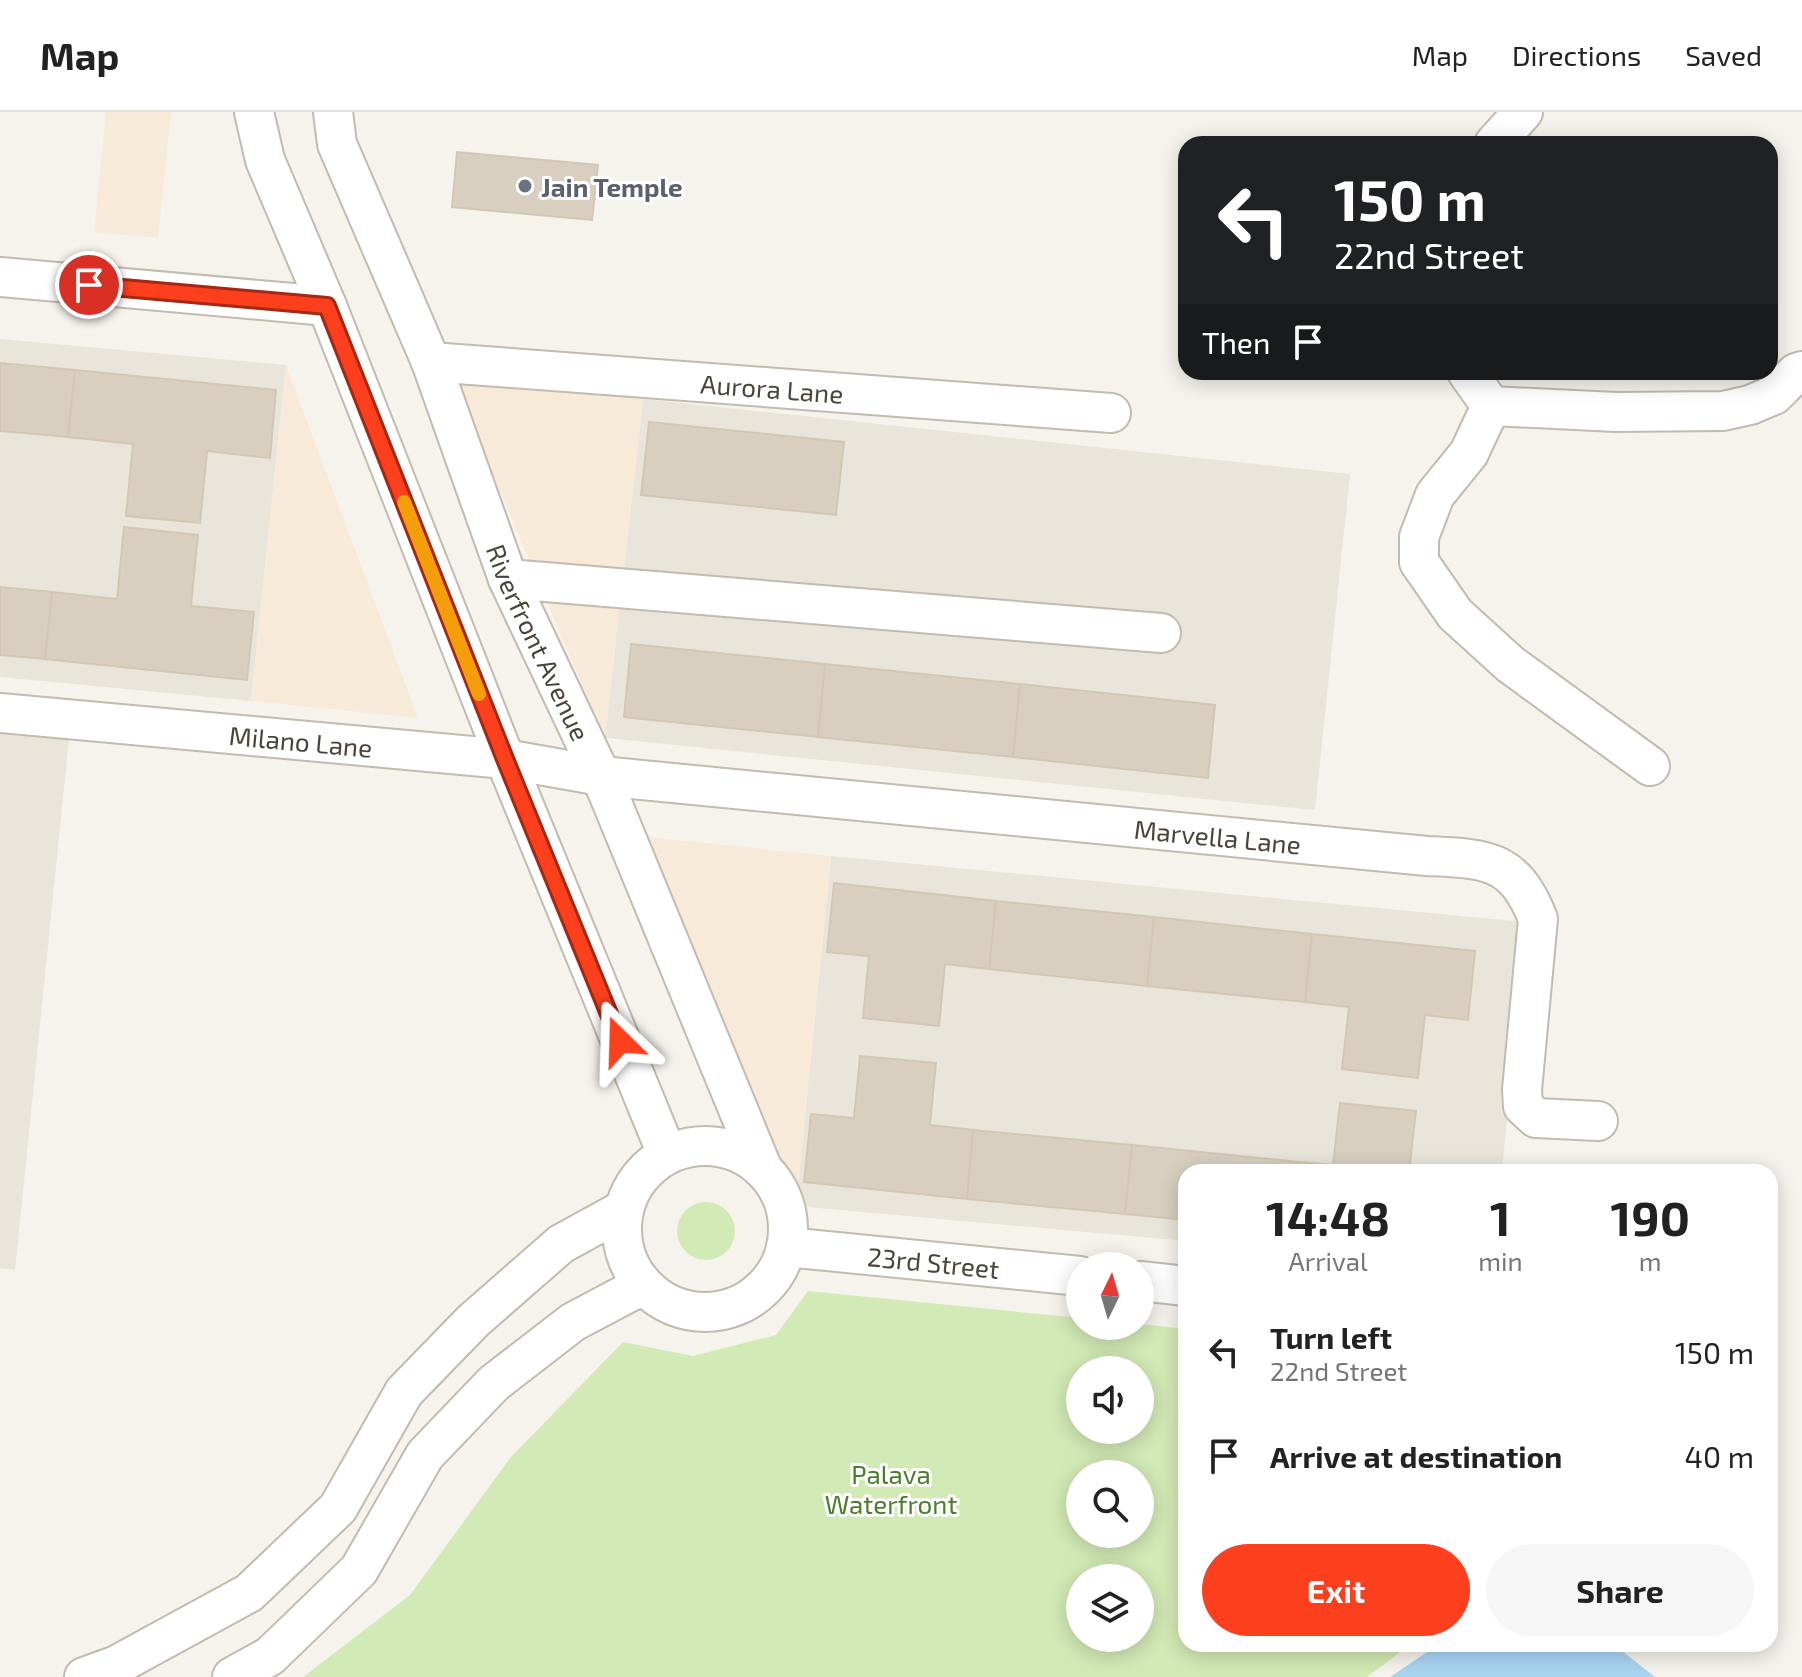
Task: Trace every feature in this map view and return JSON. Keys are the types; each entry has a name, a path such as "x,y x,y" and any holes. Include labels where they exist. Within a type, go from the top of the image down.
{"street":[{"path":"254,112 265,160 327,306 505,759 667,1154"},
{"name":"Riverfront Avenue","path":"333,112 337,144 431,362 508,579 601,776 761,1165"},
{"path":"1501,136 1523,112"},
{"path":"0,277 327,306"},
{"name":"Aurora Lane","path":"431,362 1111,413"},
{"path":"1491,406 1616,412 1723,411 1774,395 1802,371"},
{"path":"1473,380 1491,406"},
{"path":"1491,406 1469,453 1435,495 1419,537 1419,562 1455,614 1510,664 1650,766"},
{"path":"508,579 1161,633"},
{"name":"Milano Lane","path":"0,713 505,759 601,776"},
{"name":"Marvella Lane","path":"601,776 1480,859 1508,871 1529,897 1538,919 1523,1106 1536,1118 1598,1121"},
{"path":"709,1146 737,1153 761,1165 778,1191 787,1218 786,1247 777,1271 760,1291 739,1305 714,1312 688,1310 664,1302 643,1285 629,1264 621,1237 623,1210 636,1183 667,1154 709,1146"},
{"path":"84,1677 117,1665 249,1593 338,1508 404,1392 473,1321 561,1244 623,1210"},
{"name":"23rd Street","path":"786,1247 1066,1275"},
{"path":"1154,1283 1178,1285"},
{"path":"232,1677 270,1656 359,1570 425,1455 494,1383 573,1322 643,1285"}],"shaded area":[{"path":"106,112 171,112 158,238 94,232"},
{"path":"0,339 286,365 251,701 0,677"},
{"path":"286,365 418,718 251,701"},
{"path":"452,378 643,399 605,738"},
{"path":"643,399 1350,474 1315,810 605,738"},
{"path":"0,732 69,739 15,1270 0,1268"},
{"path":"647,837 831,856 796,1206"},
{"path":"831,856 1525,922 1503,1164 1178,1164 1178,1240 796,1206"}],"green space":[{"path":"706,1202 726,1211 735,1231 726,1251 706,1260 686,1251 677,1231 686,1211"},
{"name":"Palava Waterfront","path":"808,1291 1066,1317 1066,1340 1154,1340 1154,1326 1178,1328 1178,1652 1398,1654 1367,1677 303,1677 410,1595 511,1457 623,1342 693,1356 776,1335"}],"water":[{"path":"1427,1652 1623,1652 1655,1677 1390,1677"}],"building":[{"name":"Jain Temple","path":"457,152 598,165 592,220 452,207"},
{"path":"0,363 75,370 68,437 0,431"},
{"path":"75,370 276,390 270,458 207,451 200,523 126,516 133,444 68,437"},
{"path":"649,422 844,442 836,515 641,495"},
{"path":"124,527 198,535 191,606 254,612 247,680 45,659 52,592 117,599"},
{"path":"0,587 52,592 45,659 0,655"},
{"path":"631,644 825,664 818,737 624,717"},
{"path":"825,664 1020,684 1013,757 818,737"},
{"path":"1020,684 1215,705 1208,778 1013,757"},
{"path":"834,883 996,901 989,969 945,964 939,1026 863,1018 869,956 827,952"},
{"path":"996,901 1154,917 1147,986 989,969"},
{"path":"1154,917 1312,934 1305,1002 1147,986"},
{"path":"1312,934 1475,951 1468,1020 1425,1015 1418,1078 1342,1069 1349,1007 1305,1002"},
{"path":"860,1056 936,1063 930,1125 973,1130 967,1199 804,1182 811,1114 854,1118"},
{"path":"1340,1103 1416,1111 1410,1164 1333,1164"},
{"path":"973,1130 1132,1145 1125,1214 967,1199"},
{"path":"1132,1145 1290,1161 1290,1164 1178,1164 1178,1219 1125,1214"},
{"path":"1290,1161 1322,1164 1290,1164"}],"slow traffic":[{"path":"404,502 479,694"}],"place":[{"name":"Jain Temple","path":"525,186"}],"route":[{"path":"89,285 327,306 505,759 620,1041"}]}
